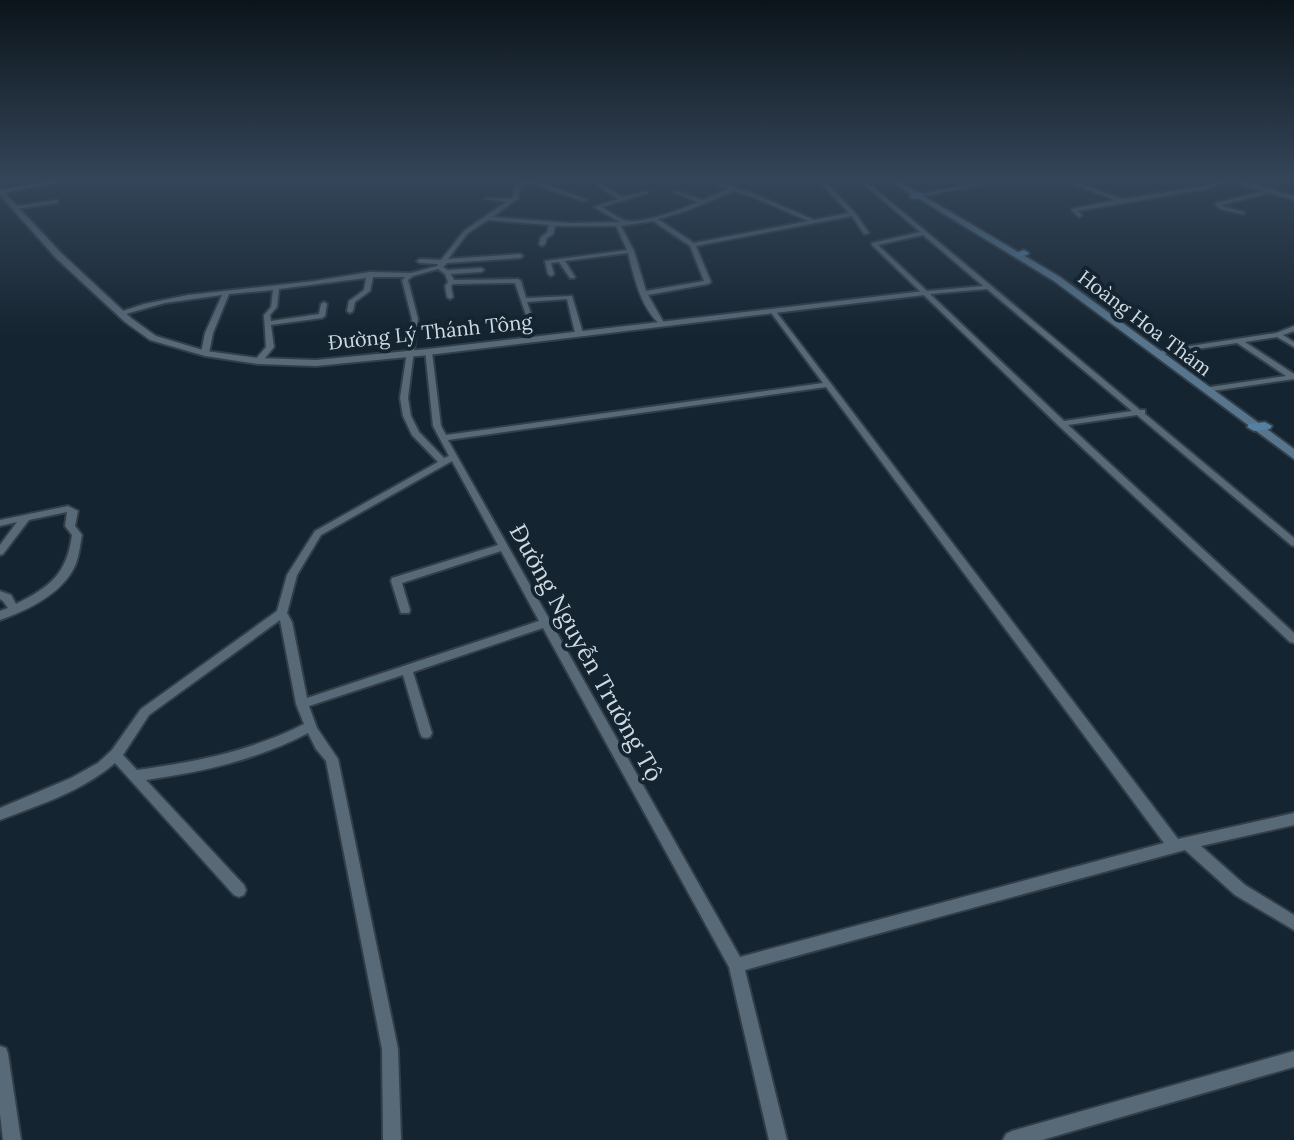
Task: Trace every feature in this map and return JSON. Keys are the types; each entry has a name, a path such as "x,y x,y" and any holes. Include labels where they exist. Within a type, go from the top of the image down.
{"main road":[{"name":"Hoàng Hoa Thám","path":"980,231 1073,285 1213,389 1294,455"},
{"name":"Hoàng Hoa Thám","path":"1021,254 1260,427 1294,447"}],"street":[{"name":"Đường Lý Thánh Tông","path":"37,231 59,256 153,338 205,353 258,361 316,363 428,352 924,293"},
{"path":"0,814 92,773 115,755 129,729 145,712 282,613 292,575 318,533 448,460 415,433 407,416 404,398 415,319 405,280 442,263 467,231"},
{"path":"542,244 551,231"},
{"path":"619,231 621,240 631,251 635,274 646,293 651,311 661,323"},
{"path":"646,293 708,282 693,245 672,231"},
{"path":"693,245 786,231"},
{"path":"1294,543 1142,412 925,233 874,244 1294,639"},
{"path":"551,274 545,263 631,251"},
{"path":"420,261 442,263 520,256"},
{"path":"561,260 572,277"},
{"path":"442,263 451,282"},
{"path":"447,272 481,270"},
{"path":"122,313 172,299 370,274 411,275"},
{"path":"350,311 352,301 367,291 370,274"},
{"path":"451,282 518,281 530,320"},
{"path":"450,297 448,286 451,282"},
{"path":"924,293 990,287"},
{"path":"258,361 270,347 267,315 274,307 276,288"},
{"path":"205,353 209,333 226,294"},
{"path":"523,300 570,297 579,333"},
{"path":"267,324 322,316 324,304"},
{"path":"772,310 826,385 1181,845 1240,890 1294,923"},
{"path":"1164,352 1278,335 1294,328"},
{"path":"1278,335 1294,345"},
{"path":"1238,341 1294,377"},
{"name":"Đường Nguyễn Trường Tộ","path":"428,352 437,426 448,460 502,547 736,965 778,1140"},
{"path":"1213,389 1294,377"},
{"path":"443,438 826,385"},
{"path":"1062,424 1142,412"},
{"path":"0,523 72,509 70,526 77,535 76,546 63,577 54,589 0,616"},
{"path":"0,552 25,519"},
{"path":"405,610 396,581 502,547"},
{"path":"0,595 7,598 14,609"},
{"path":"282,613 287,622 302,704 319,746 332,759 390,1049 392,1140"},
{"path":"302,704 544,624"},
{"path":"407,671 426,733"},
{"path":"133,776 256,751 283,742 310,726"},
{"path":"115,755 239,890"},
{"path":"736,965 1181,845 1294,819"},
{"path":"0,1054 12,1140"},
{"path":"1012,1140 1294,1059"}]}
